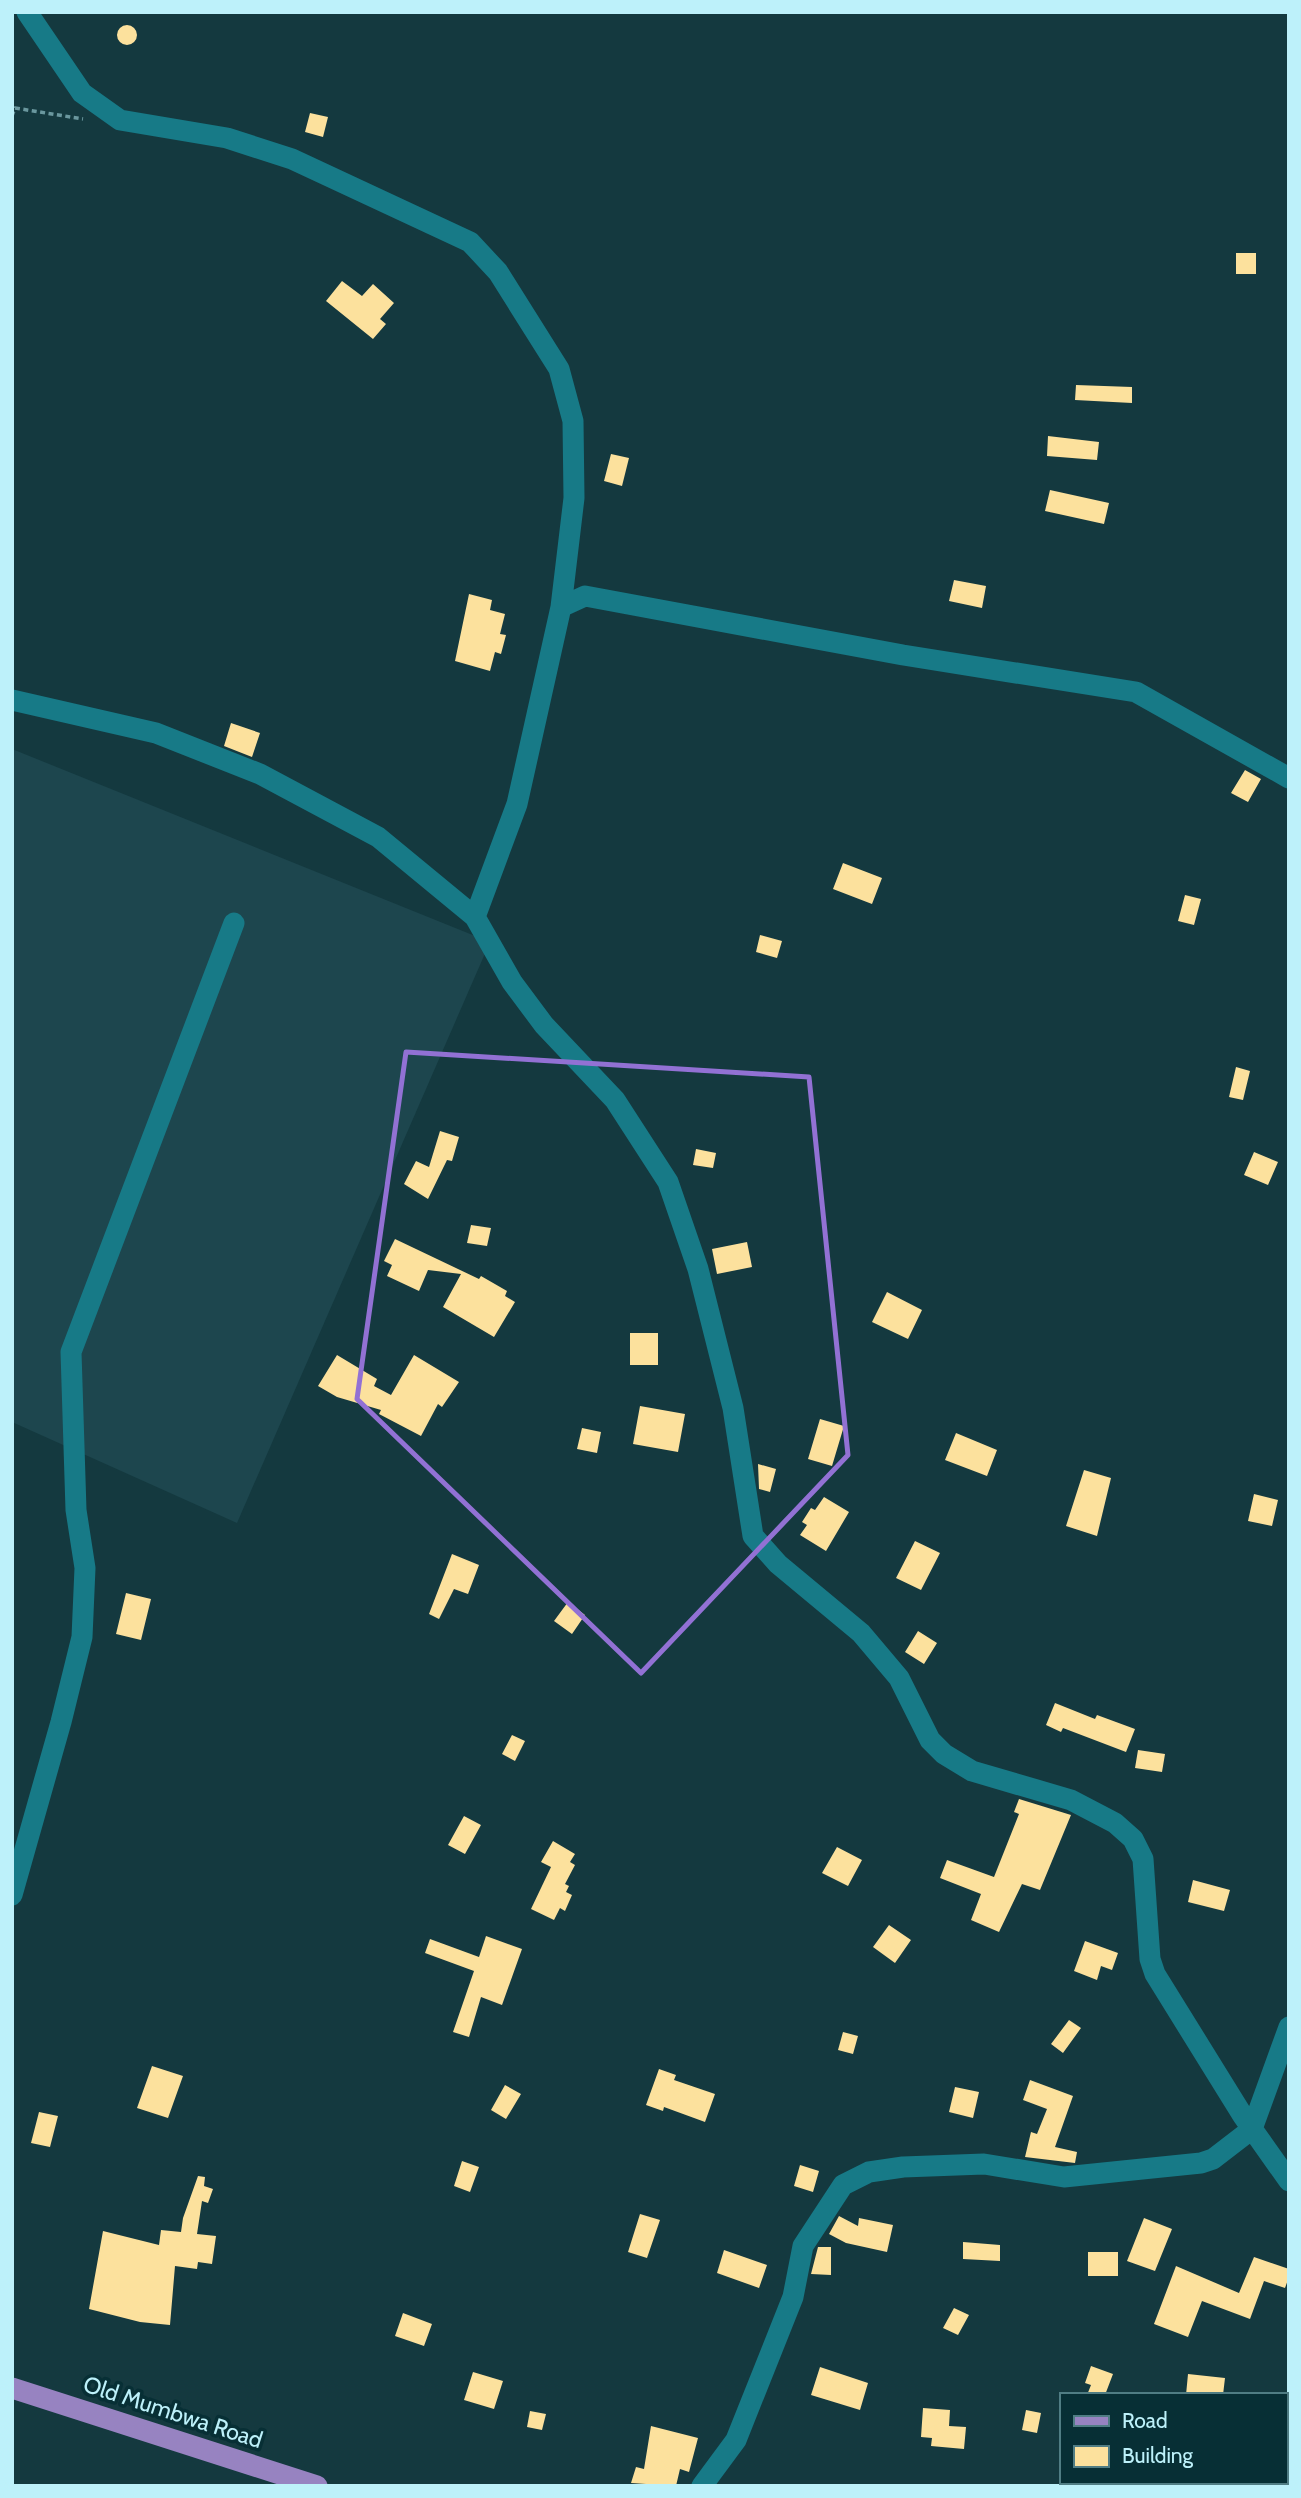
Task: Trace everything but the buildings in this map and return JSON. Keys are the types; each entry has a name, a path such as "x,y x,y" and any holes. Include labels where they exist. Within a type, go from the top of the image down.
{"main road":[{"name":"Old Mumbwa Road","path":"12,2388 317,2486"}],"street":[{"path":"27,12 82,93 120,120 227,138 292,159 470,242 498,272 559,369 573,421 574,498 561,607 517,804 475,917"},
{"path":"561,607 585,596 903,655 1136,692 1289,778"},
{"path":"12,700 156,733 260,774 378,837 475,917 512,982 544,1025 615,1100 668,1182 698,1269 733,1408 753,1536 778,1564 861,1633 899,1678 930,1740 944,1754 972,1771 1071,1800 1115,1823 1133,1839 1143,1859 1150,1959 1155,1974 1252,2129 1289,2181"},
{"path":"12,1895 82,1637 85,1568 76,1510 71,1352 234,923"},
{"path":"702,2486 737,2440 793,2297 803,2246 843,2185 869,2172 903,2167 984,2164 1065,2178 1201,2163 1213,2159 1252,2129 1289,2027"}],"path":[{"path":"12,116 15,108 65,118 120,120"}],"highlighted area":[{"path":"406,1052 809,1077 848,1455 641,1673 357,1399"}],"shaded area":[{"path":"12,749 490,942 237,1523 12,1422"}]}
